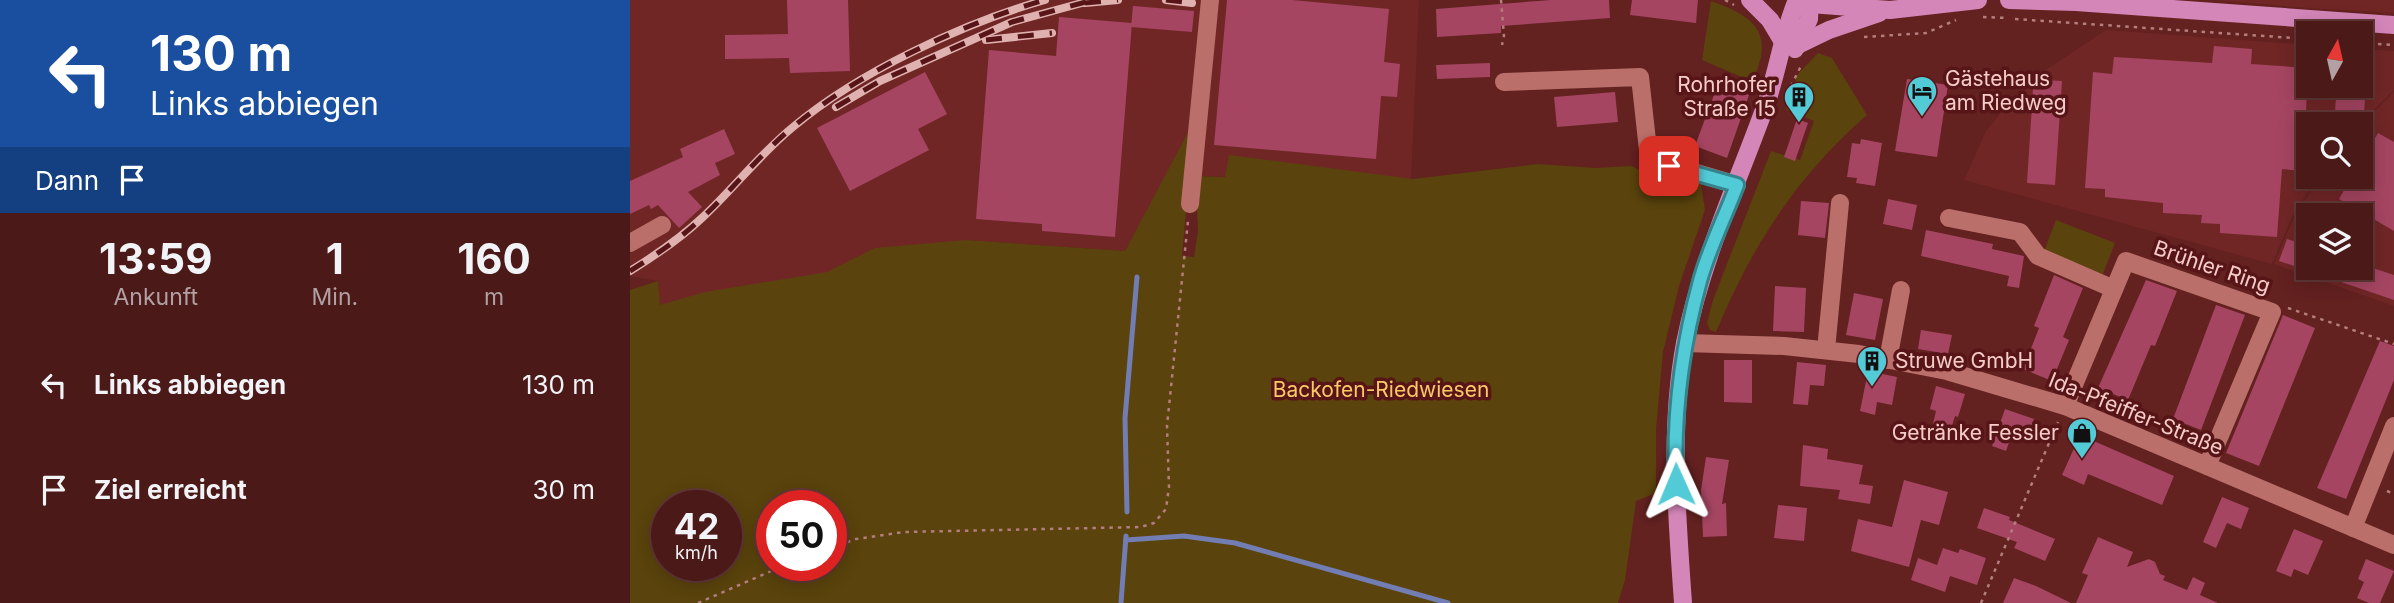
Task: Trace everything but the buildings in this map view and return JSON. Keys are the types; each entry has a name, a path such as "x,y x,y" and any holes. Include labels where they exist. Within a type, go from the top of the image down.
{"main road":[{"path":"1750,0 1797,47"},
{"path":"2009,0 2394,25"},
{"path":"1683,603 1675,464 1676,413 1685,343 1701,278 1737,185 1782,87 1797,47 1801,1 1890,10 1976,9"},
{"path":"1797,47 1829,30 1890,10"}],"street":[{"path":"1190,204 1210,0"},
{"path":"1504,82 1640,77 1649,159 1737,185"},
{"path":"1826,350 1840,203"},
{"path":"1949,218 2020,233 2038,256 2114,289"},
{"path":"630,243 662,225"},
{"name":"Brühler Ring","path":"2065,406 2126,261 2272,312 2207,466"},
{"path":"1888,360 1901,290"},
{"name":"Ida-Pfeiffer-Straße","path":"1685,343 1826,350 1947,371 2065,406 2394,545"},
{"path":"2353,528 2394,426"}],"path":[{"path":"1501,0 1504,37 1502,45"},
{"path":"1976,9 2084,22 2296,38"},
{"path":"1862,37 1926,33 1964,17"},
{"path":"2373,44 2394,45"},
{"path":"1782,87 1802,64 1797,47"},
{"path":"847,542 904,532 1140,527 1154,523 1166,509 1169,486 1167,426 1190,204"},
{"path":"2272,312 2285,306 2394,344"},
{"path":"1981,603 2065,406"},
{"path":"698,603 756,578"}],"shaded area":[{"path":"630,0 1419,0 1411,181 1195,176 1194,123 1125,251 966,240 769,301 660,312 658,281 630,276"},
{"path":"2214,0 2394,0 2394,13 2307,8"},
{"path":"2106,30 2296,44 2296,98 2373,98 2373,50 2394,51 2394,90 2371,112 2296,112 2296,189 2310,189 2301,203 2296,203 2296,210 2272,264 1964,180 1986,131 2025,84"},
{"path":"2394,92 2394,306 2320,280 2373,280 2373,203 2303,203 2312,189 2373,189 2373,113"},
{"path":"2296,214 2296,272 2274,264"}],"green space":[{"path":"1711,1 1745,17 1758,30 1762,52 1753,82 1702,60"},
{"path":"1818,53 1832,58 1867,115 1819,163 1778,215 1745,271 1716,332 1710,330 1707,323 1713,300 1771,151 1800,160 1814,121 1786,110 1798,74"},
{"name":"Backofen-Riedwiesen","path":"1194,121 1182,256 1194,257 1198,231 1195,176 1225,177 1229,155 1413,179 1538,164 1595,168 1631,166 1654,173 1654,177 1659,180 1701,184 1705,210 1679,286 1663,352 1656,429 1656,493 1636,501 1625,580 1618,603 630,603 630,290 658,281 660,305 705,292 827,272 875,248 966,240 1125,251"},
{"path":"2056,220 2115,243 2103,274 2044,251"}],"waterway":[{"path":"1127,512 1125,418 1137,277"},
{"path":"1121,603 1126,536"},
{"path":"1126,540 1184,536 1235,543 1448,603"}],"railway":[{"path":"630,271 686,232 781,137 849,87 947,36 1045,0"},
{"path":"836,107 880,81 1012,22 1093,0"},
{"path":"1085,3 1118,0"},
{"path":"1166,0 1192,3"},
{"path":"986,40 1052,33"}],"place":[{"name":"Gästehaus am Riedweg","path":"1922,118"},
{"name":"Rohrhofer Straße 15","path":"1799,124"},
{"name":"Struwe GmbH","path":"1872,388"},
{"name":"Getränke Fessler","path":"2082,460"}],"route":[{"path":"1669,166 1737,185 1701,278 1685,343 1676,413 1676,484"}]}
